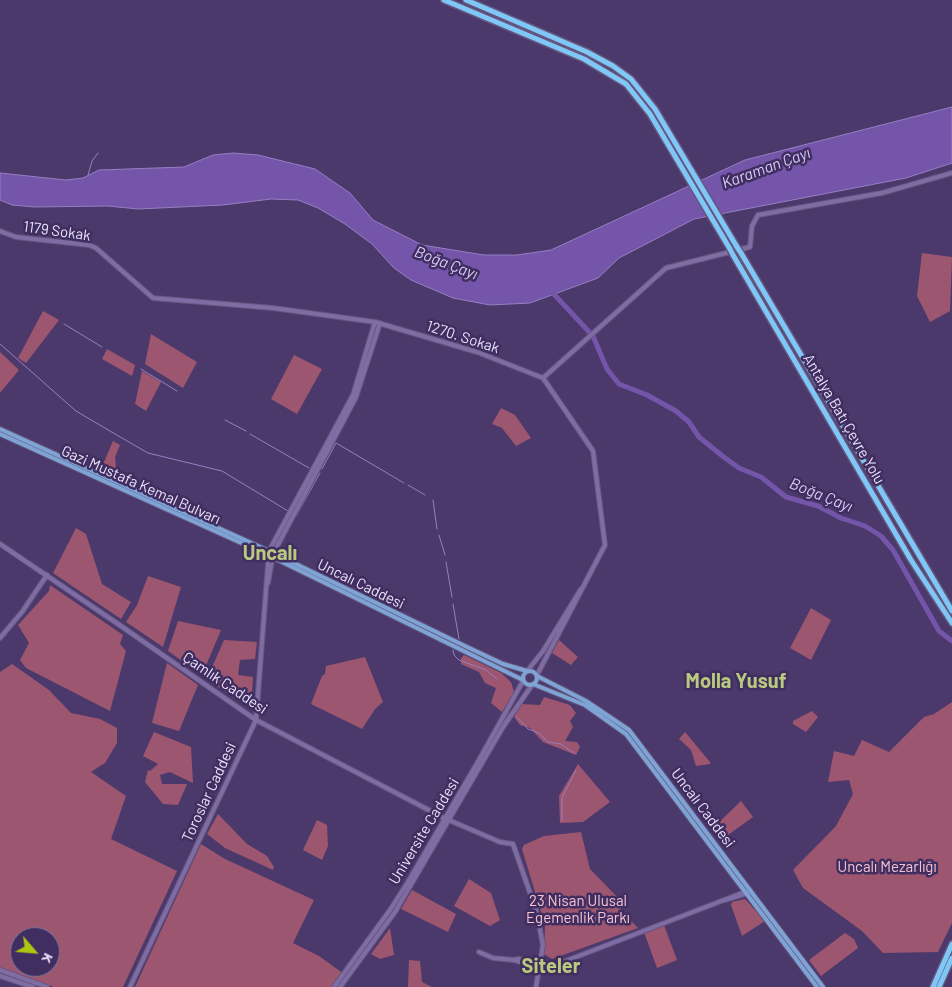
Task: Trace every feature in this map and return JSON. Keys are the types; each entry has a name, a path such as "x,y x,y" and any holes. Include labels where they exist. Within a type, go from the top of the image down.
{"highway":[{"name":"Antalya Batı Çevre Yolu","path":"444,0 584,59 626,84 650,114 911,560 952,623"},
{"path":"466,0 587,52 613,66 631,79 655,109 952,611"},
{"path":"933,987 952,944"},
{"path":"939,987 952,958"}],"main road":[{"name":"Gazi Mustafa Kemal Bulvarı","path":"0,429 270,554"},
{"name":"Gazi Mustafa Kemal Bulvarı","path":"0,434 270,554"},
{"name":"Uncalı Caddesi","path":"270,554 467,648 503,664 527,671"},
{"name":"Uncalı Caddesi","path":"270,554 523,680"},
{"path":"527,671 532,671 537,676 533,684 526,684 523,680 524,673 527,671"},
{"name":"Uncalı Caddesi","path":"537,676 586,701 629,730 817,987"},
{"name":"Uncalı Caddesi","path":"533,684 585,706 626,734 823,987"}],"street":[{"path":"537,676 605,545 593,451 543,378 666,268 750,247 752,226 758,215 882,192 952,173"},
{"name":"1179 Sokak","path":"0,230 16,237 89,245 96,248 153,298"},
{"name":"1270. Sokak","path":"153,298 273,308 378,322 477,352 531,371 543,378"},
{"name":"Toroslar Caddesi","path":"130,987 256,720 270,554 355,396 378,322"},
{"name":"Çamlık Caddesi","path":"0,544 256,720 446,819 500,842 512,844 536,910 543,945 537,967 536,987"},
{"path":"0,638 22,612 47,575"},
{"path":"527,671 543,651 587,581"},
{"name":"Universite Caddesi","path":"340,987 396,912 523,680"},
{"name":"Universite Caddesi","path":"334,987 390,910 503,727 533,684"},
{"path":"479,952 494,958 514,960 537,967 550,967 553,964 748,892"},
{"path":"540,955 547,962"},
{"path":"514,960 518,958 553,964"},
{"path":"0,970 48,987"},
{"path":"0,976 33,987"}],"green space":[{"path":"922,253 952,257 950,311 930,322 917,296"},
{"path":"43,311 59,320 26,363 18,358"},
{"path":"151,334 197,362 183,388 145,364"},
{"path":"107,349 135,365 132,376 102,359"},
{"path":"0,352 19,370 0,393"},
{"path":"294,355 322,369 297,414 271,399"},
{"path":"142,371 161,382 146,411 135,404"},
{"path":"501,408 515,415 531,438 516,446 502,428 492,424"},
{"path":"113,441 120,445 115,457 117,477 101,469"},
{"path":"76,528 86,534 102,584 131,602 121,619 53,573"},
{"path":"148,576 181,587 163,647 126,622 137,605"},
{"path":"50,585 123,635 120,644 126,651 110,711 26,668 20,660 29,643 18,625 49,591"},
{"path":"811,608 831,620 811,660 790,648"},
{"path":"178,621 221,630 202,675 168,651"},
{"path":"224,640 257,642 255,659 240,660 238,675 253,677 252,692 232,696 211,682 210,672"},
{"path":"559,640 578,657 571,665 552,653"},
{"path":"464,655 501,673 511,682 514,692 502,712 491,703 496,688 485,683 479,672 461,664 461,658"},
{"path":"365,657 383,702 375,709 362,729 311,704 322,676 325,674 326,666"},
{"path":"167,663 198,685 179,731 152,723"},
{"path":"12,664 49,690 71,713 100,719 117,728 117,743 105,763 91,772 126,796 111,839 177,871 123,987 54,987 26,977 60,977 60,927 10,927 10,972 0,968 0,672"},
{"path":"544,697 570,705 576,713 570,721 573,727 565,741 577,742 580,747 576,755 543,742 530,728 520,725 514,717 521,704 540,705"},
{"name":"Uncalı Mezarlığı","path":"952,702 952,923 938,952 883,953 862,931 803,888 793,870 836,826 853,794 849,780 828,782 834,751 854,756 862,740 889,752 924,717 934,714"},
{"path":"812,711 818,717 806,732 793,724 793,721"},
{"path":"154,732 191,747 193,783 170,772 160,775 162,784 187,784 178,805 163,804 145,782 148,770 150,771 158,764 143,756"},
{"path":"685,732 710,764 696,766 691,750 679,739"},
{"path":"578,764 610,802 583,822 560,823 559,796"},
{"path":"741,801 753,817 721,840 712,829"},
{"path":"218,814 247,844 267,856 274,867 273,870 225,848 207,834"},
{"path":"317,820 327,825 328,846 322,860 303,850"},
{"name":"23 Nisan Ulusal Egemenlik Parkı","path":"581,832 590,869 622,902 621,911 638,928 552,959 544,954 545,925 522,849 524,845 544,836"},
{"path":"201,844 225,859 314,900 293,943 319,956 344,974 334,987 135,987"},
{"path":"469,879 491,893 500,920 490,926 454,906"},
{"path":"412,890 456,914 448,932 401,909"},
{"path":"745,899 765,921 742,936 731,905 732,902"},
{"path":"664,925 677,960 657,968 644,932"},
{"path":"390,928 394,955 380,959 371,954"},
{"path":"845,933 854,939 858,948 821,976 809,960"},
{"path":"409,960 420,961 422,982 432,987 408,987"}],"water":[{"name":"Karaman Çayı","path":"952,107 952,163 906,178 694,219 619,258 598,278 530,303 490,305 453,298 411,280 394,268 372,244 345,224 318,208 298,200 271,199 223,205 138,209 108,206 35,207 12,205 0,200 0,173 66,180 83,178 99,170 184,167 213,155 233,153 258,155 315,169 350,193 373,220 422,245 484,255 517,255 551,250 745,160"}],"waterway":[{"path":"88,175 92,161 98,153"},
{"name":"Boğa Çayı","path":"550,290 593,336 607,369 619,384 647,395 676,411 689,422 699,437 725,458 739,468 761,477 786,497 818,506 841,518 865,526 881,536 893,550 939,631 952,641"},
{"path":"64,324 102,347"},
{"path":"0,344 76,411 115,434 148,453 222,471 288,511"},
{"path":"141,369 177,391"},
{"path":"225,420 246,431"},
{"path":"250,434 309,468"},
{"path":"322,469 336,443 404,483"},
{"path":"296,516 320,473"},
{"path":"408,485 425,495"},
{"path":"433,500 437,529"},
{"path":"439,535 445,555"},
{"path":"446,562 452,597"},
{"path":"453,604 459,639"},
{"path":"453,650 454,655 459,660 486,670 497,679"},
{"path":"517,717 528,729 539,733 548,742 561,744 574,753"},
{"path":"562,821 562,798 576,770"}],"district":[{"name":"Uncalı","path":"270,553"},
{"name":"Molla Yusuf","path":"736,681"},
{"name":"Siteler","path":"551,966"}]}
